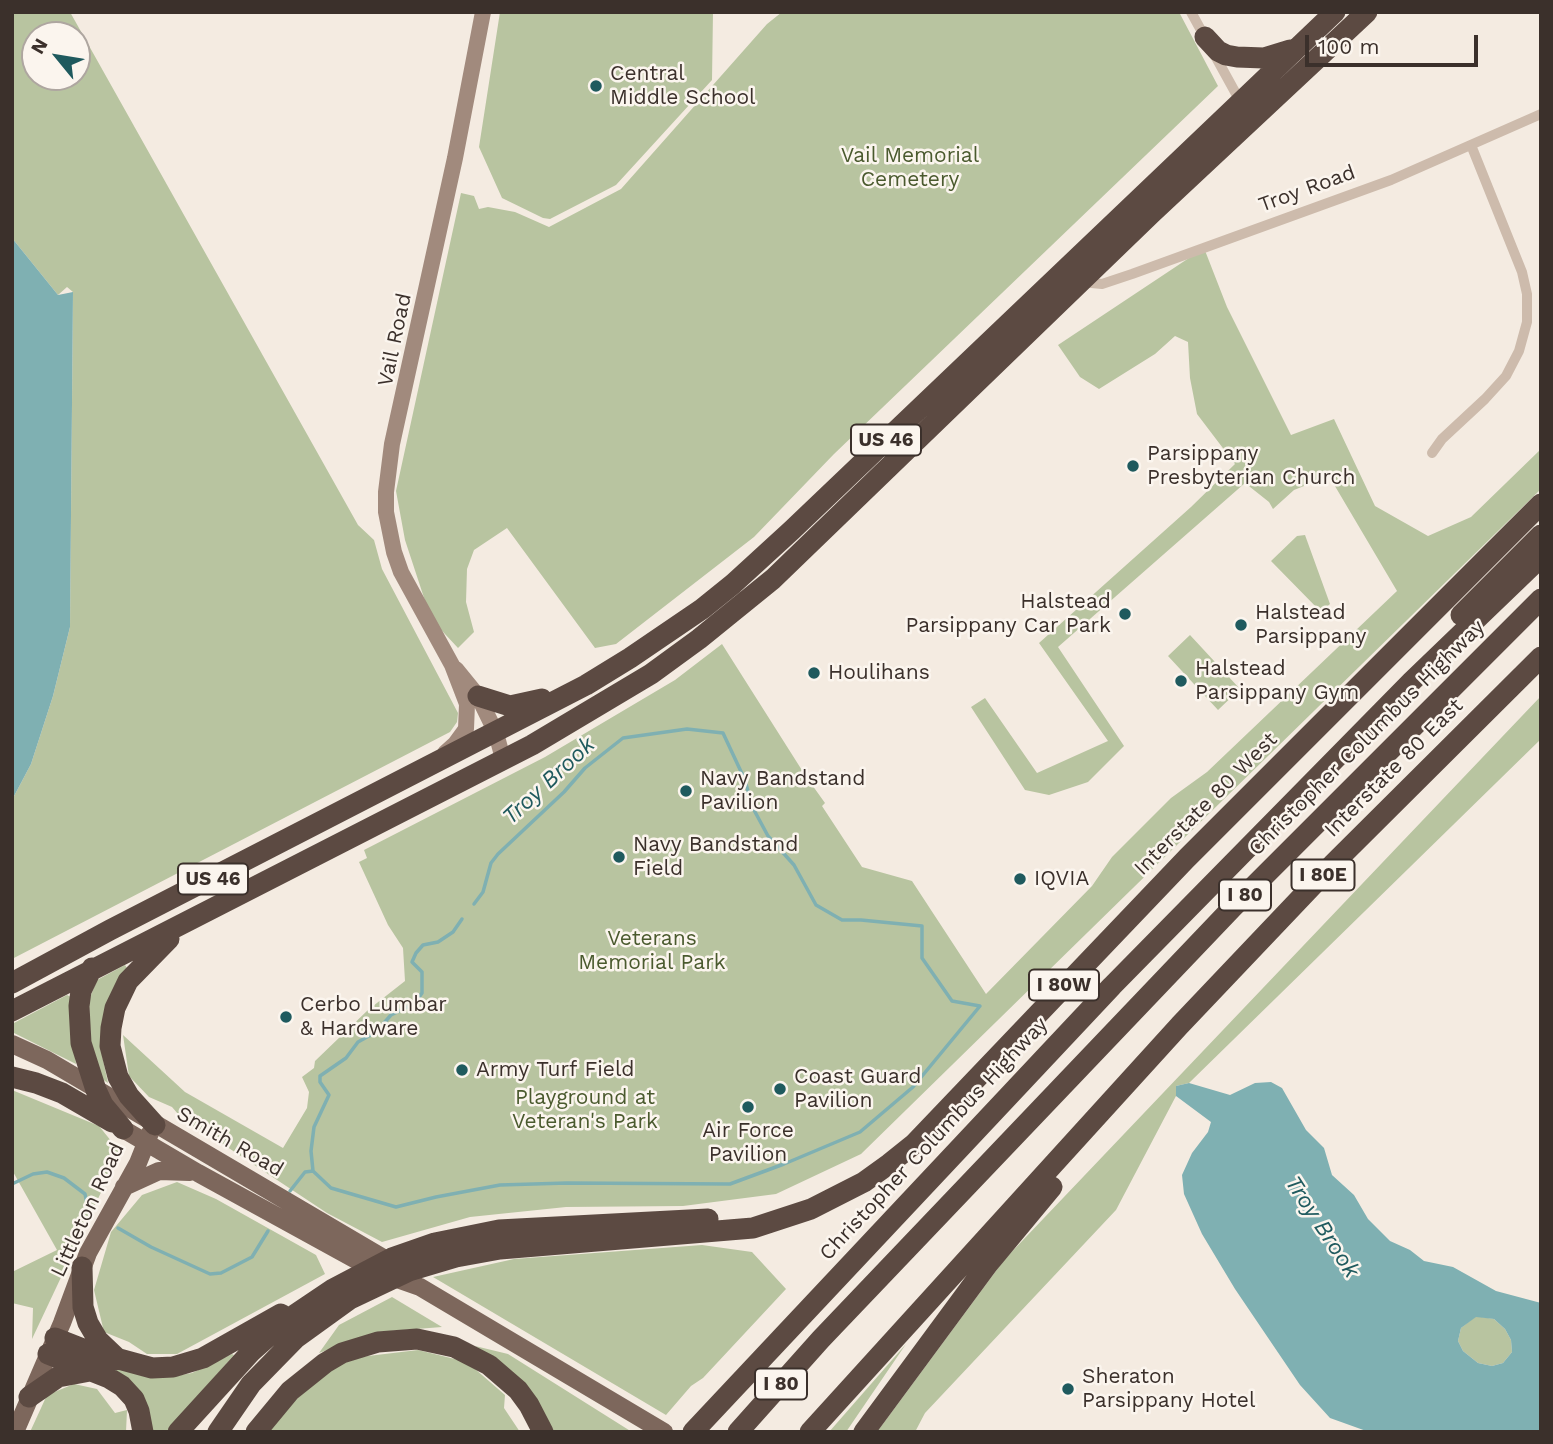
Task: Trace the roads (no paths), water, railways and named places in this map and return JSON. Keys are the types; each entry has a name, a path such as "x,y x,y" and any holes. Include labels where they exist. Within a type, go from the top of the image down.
{"highway":[{"name":"US 46","path":"12,984 110,930 496,733 600,677 664,636 733,584 1335,12"},
{"name":"US 46","path":"12,1011 532,745 651,674 728,617 773,579 1152,213 1367,12"},
{"path":"1205,37 1217,51 1237,57 1264,58 1295,48"},
{"path":"1152,213 1193,163 1225,133 1241,111 1240,101"},
{"name":"Interstate 80 West","path":"942,1113 1187,858 1541,504"},
{"path":"1411,682 1436,639 1541,535"},
{"name":"Christopher Columbus Highway","path":"693,1432 1103,995 1411,682 1541,557"},
{"name":"Christopher Columbus Highway","path":"739,1431 821,1339 1224,915 1541,599"},
{"name":"Interstate 80 East","path":"810,1432 1112,1100 1334,864 1541,657"},
{"path":"478,696 499,705 518,706 600,677"},
{"path":"123,1129 112,1117 96,1090 86,1062 79,1023 81,991 90,971 103,954 121,941 309,843 388,788"},
{"path":"150,1133 114,1069 110,1046 115,1008 128,981 138,968 195,917"},
{"path":"12,1077 62,1093 123,1129"},
{"path":"864,1432 988,1264 1096,1134 1112,1100"},
{"path":"218,1432 244,1392 273,1360 372,1268 435,1242 475,1233 525,1227 754,1214 812,1196 856,1172 904,1136 942,1113"},
{"path":"52,1346 159,1368 188,1364 213,1353 263,1323 456,1257 524,1246 753,1228 811,1209 864,1182 914,1144 942,1113"},
{"path":"82,1267 83,1307 88,1323 98,1340 119,1359"},
{"path":"178,1432 287,1320 342,1294"},
{"path":"256,1432 290,1391 342,1353 378,1342 417,1339 454,1348 489,1365 518,1390 543,1432"},
{"path":"52,1346 122,1386 134,1399 143,1432"},
{"path":"29,1397 58,1377 92,1371"}],"main road":[{"name":"Smith Road","path":"12,1044 47,1060 96,1090 198,1173 380,1273 420,1287 664,1432"},
{"name":"Smith Road","path":"123,1129 150,1133 392,1261 420,1287"},
{"name":"Littleton Road","path":"15,1432 82,1267 138,1163 150,1133"},
{"path":"124,1187 159,1171 198,1173"}],"street":[{"name":"Vail Road","path":"430,766 455,744 466,729 467,704 452,665 401,572 386,512 386,492 392,444 404,398 483,12"},
{"path":"1191,12 1240,101"},
{"name":"Troy Road","path":"1082,282 1102,284 1391,180 1541,114"},
{"path":"1432,453 1441,439 1506,376 1519,351 1527,322 1527,294 1522,272 1471,145"},
{"name":"Vail Road","path":"452,665 469,682 478,696 496,733 503,759"}],"water":[{"path":"12,238 58,295 73,292 70,627 53,696 31,764 12,800"},
{"path":"1271,1082 1282,1088 1306,1130 1324,1148 1332,1175 1354,1195 1368,1219 1390,1241 1410,1250 1424,1261 1453,1267 1496,1291 1541,1303 1541,1432 1369,1432 1330,1418 1300,1385 1235,1289 1202,1234 1184,1194 1182,1175 1192,1153 1208,1132 1211,1122 1176,1096 1176,1086 1189,1083 1230,1095 1255,1083","holes":["1476,1317 1494,1319 1505,1329 1511,1340 1512,1352 1503,1363 1492,1366 1478,1363 1463,1351 1458,1341 1461,1328"]}],"waterway":[{"name":"Troy Brook","path":"313,1171 331,1188 396,1207 500,1185 730,1184 860,1132 913,1087 980,1006 952,1001 922,958 922,926 842,920 816,905 794,865 768,836 754,810 744,778 723,733 687,729 623,738 585,768 564,792 498,854 491,863 483,892 474,904"},
{"name":"Troy Brook","path":"290,1191 305,1172 313,1171 311,1151 314,1127 329,1095 320,1082 320,1076 346,1058 358,1042 376,1032 391,1015 415,1003 422,993 422,972 412,962 416,953 423,945 438,942 453,932 462,919"},
{"name":"Troy Brook","path":"12,1184 33,1174 47,1172 64,1178 85,1194 87,1204 94,1207"},
{"name":"Troy Brook","path":"118,1228 151,1247 210,1274 221,1273 252,1257 268,1231"}],"place":[{"name":"Central Middle School","path":"596,86"},
{"name":"Parsippany Presbyterian Church","path":"1133,466"},
{"name":"Halstead Parsippany Car Park","path":"1125,614"},
{"name":"Halstead Parsippany","path":"1241,625"},
{"name":"Houlihans","path":"814,673"},
{"name":"Halstead Parsippany Gym","path":"1181,681"},
{"name":"Navy Bandstand Pavilion","path":"686,791"},
{"name":"Navy Bandstand Field","path":"619,857"},
{"name":"IQVIA","path":"1020,879"},
{"name":"Cerbo Lumbar & Hardware","path":"286,1017"},
{"name":"Army Turf Field","path":"462,1070"},
{"name":"Coast Guard Pavilion","path":"780,1089"},
{"name":"Air Force Pavilion","path":"748,1107"},
{"name":"Sheraton Parsippany Hotel","path":"1068,1389"}],"park label":[{"name":"Vail Memorial Cemetery","path":"910,168"},
{"name":"Veterans Memorial Park","path":"652,951"},
{"name":"Playground at Veteran's Park","path":"585,1110"}]}
